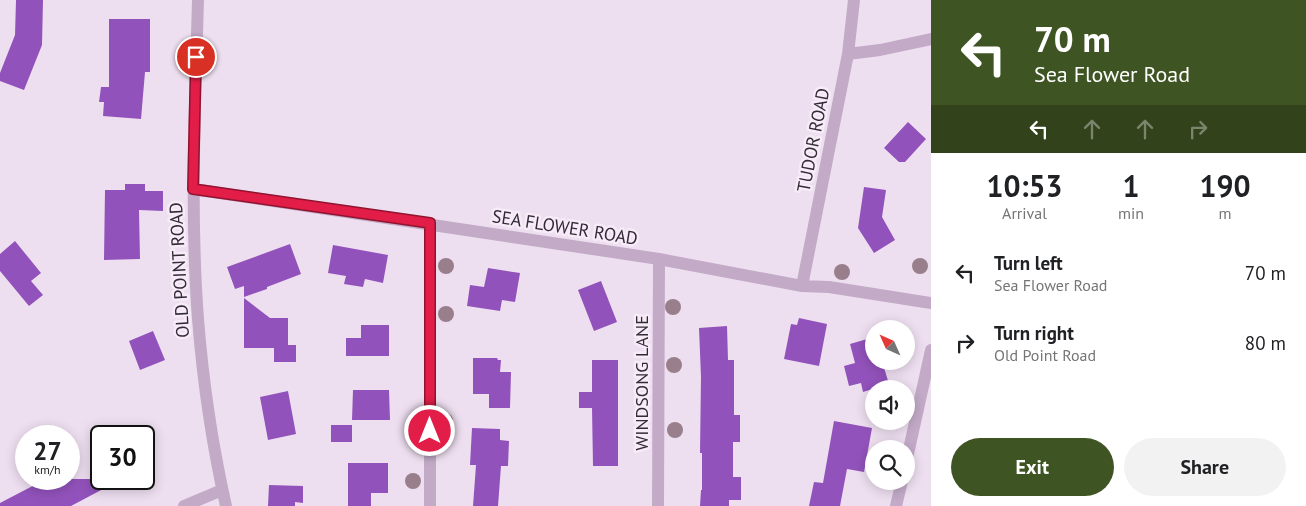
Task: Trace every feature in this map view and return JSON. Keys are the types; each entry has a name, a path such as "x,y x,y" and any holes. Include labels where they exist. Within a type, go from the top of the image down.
{"street":[{"name":"OLD POINT ROAD","path":"198,0 193,189 198,317 201,358 210,423 226,506"},
{"name":"TUDOR ROAD","path":"802,286 848,54 854,0"},
{"path":"848,54 880,50 931,39"},
{"name":"SEA FLOWER ROAD","path":"193,189 430,223 658,260 802,286 829,287 931,303"},
{"path":"430,223 430,506"},
{"name":"WINDSONG LANE","path":"658,260 658,506"},
{"path":"911,440 931,350"},
{"path":"184,506 222,490"},
{"path":"896,506 900,490"}],"building":[{"path":"16,0 43,0 42,45 24,90 0,81 0,73 15,35"},
{"path":"109,19 150,19 150,72 145,72 141,119 103,116 104,102 99,102 101,87 109,87"},
{"path":"908,122 926,139 905,162 899,162 884,148"},
{"path":"125,184 145,184 145,191 163,191 163,211 139,210 140,259 104,260 105,190 125,190"},
{"path":"864,187 886,190 882,217 895,240 874,253 858,228"},
{"path":"15,241 41,273 31,281 43,295 29,306 0,271 0,254"},
{"path":"290,244 301,274 244,297 244,286 235,289 227,267"},
{"path":"333,245 388,255 383,283 365,279 363,287 344,284 346,276 328,273"},
{"path":"488,268 520,273 515,302 502,300 500,311 467,306 470,285 484,287"},
{"path":"601,281 617,322 594,331 578,290"},
{"path":"244,298 270,318 288,318 288,345 296,345 296,362 274,362 274,348 244,348"},
{"path":"799,318 827,324 819,366 784,359 791,324 797,325"},
{"path":"361,325 389,325 389,356 346,356 346,338 361,338"},
{"path":"727,326 728,360 734,360 734,415 740,415 740,442 733,442 733,477 741,477 741,500 729,500 729,506 700,506 702,453 700,453 701,377 699,328"},
{"path":"153,331 165,360 140,370 129,341"},
{"path":"865,340 865,370 885,370 888,380 865,380 865,391 863,392 861,383 849,386 844,366 855,363 850,344"},
{"path":"473,358 497,358 501,360 500,372 511,372 510,408 489,408 489,394 473,394"},
{"path":"592,360 618,360 618,466 593,466 592,408 579,408 579,392 592,392"},
{"path":"353,390 389,390 390,420 352,420"},
{"path":"288,391 296,434 268,440 260,397"},
{"path":"834,421 865,427 865,430 872,430 870,440 865,440 864,472 847,469 840,506 809,506 814,482 823,483"},
{"path":"331,425 352,425 352,442 331,442"},
{"path":"472,428 500,429 500,440 509,441 508,466 501,466 498,506 473,506 476,465 470,465"},
{"path":"348,463 388,463 388,493 371,493 371,506 348,506"},
{"path":"80,479 90,479 90,490 101,490 71,506 0,506 0,503 25,490 80,490"},
{"path":"269,485 303,486 303,503 295,502 295,506 268,506"}],"route":[{"path":"196,57 193,189 430,223 430,431"}]}
